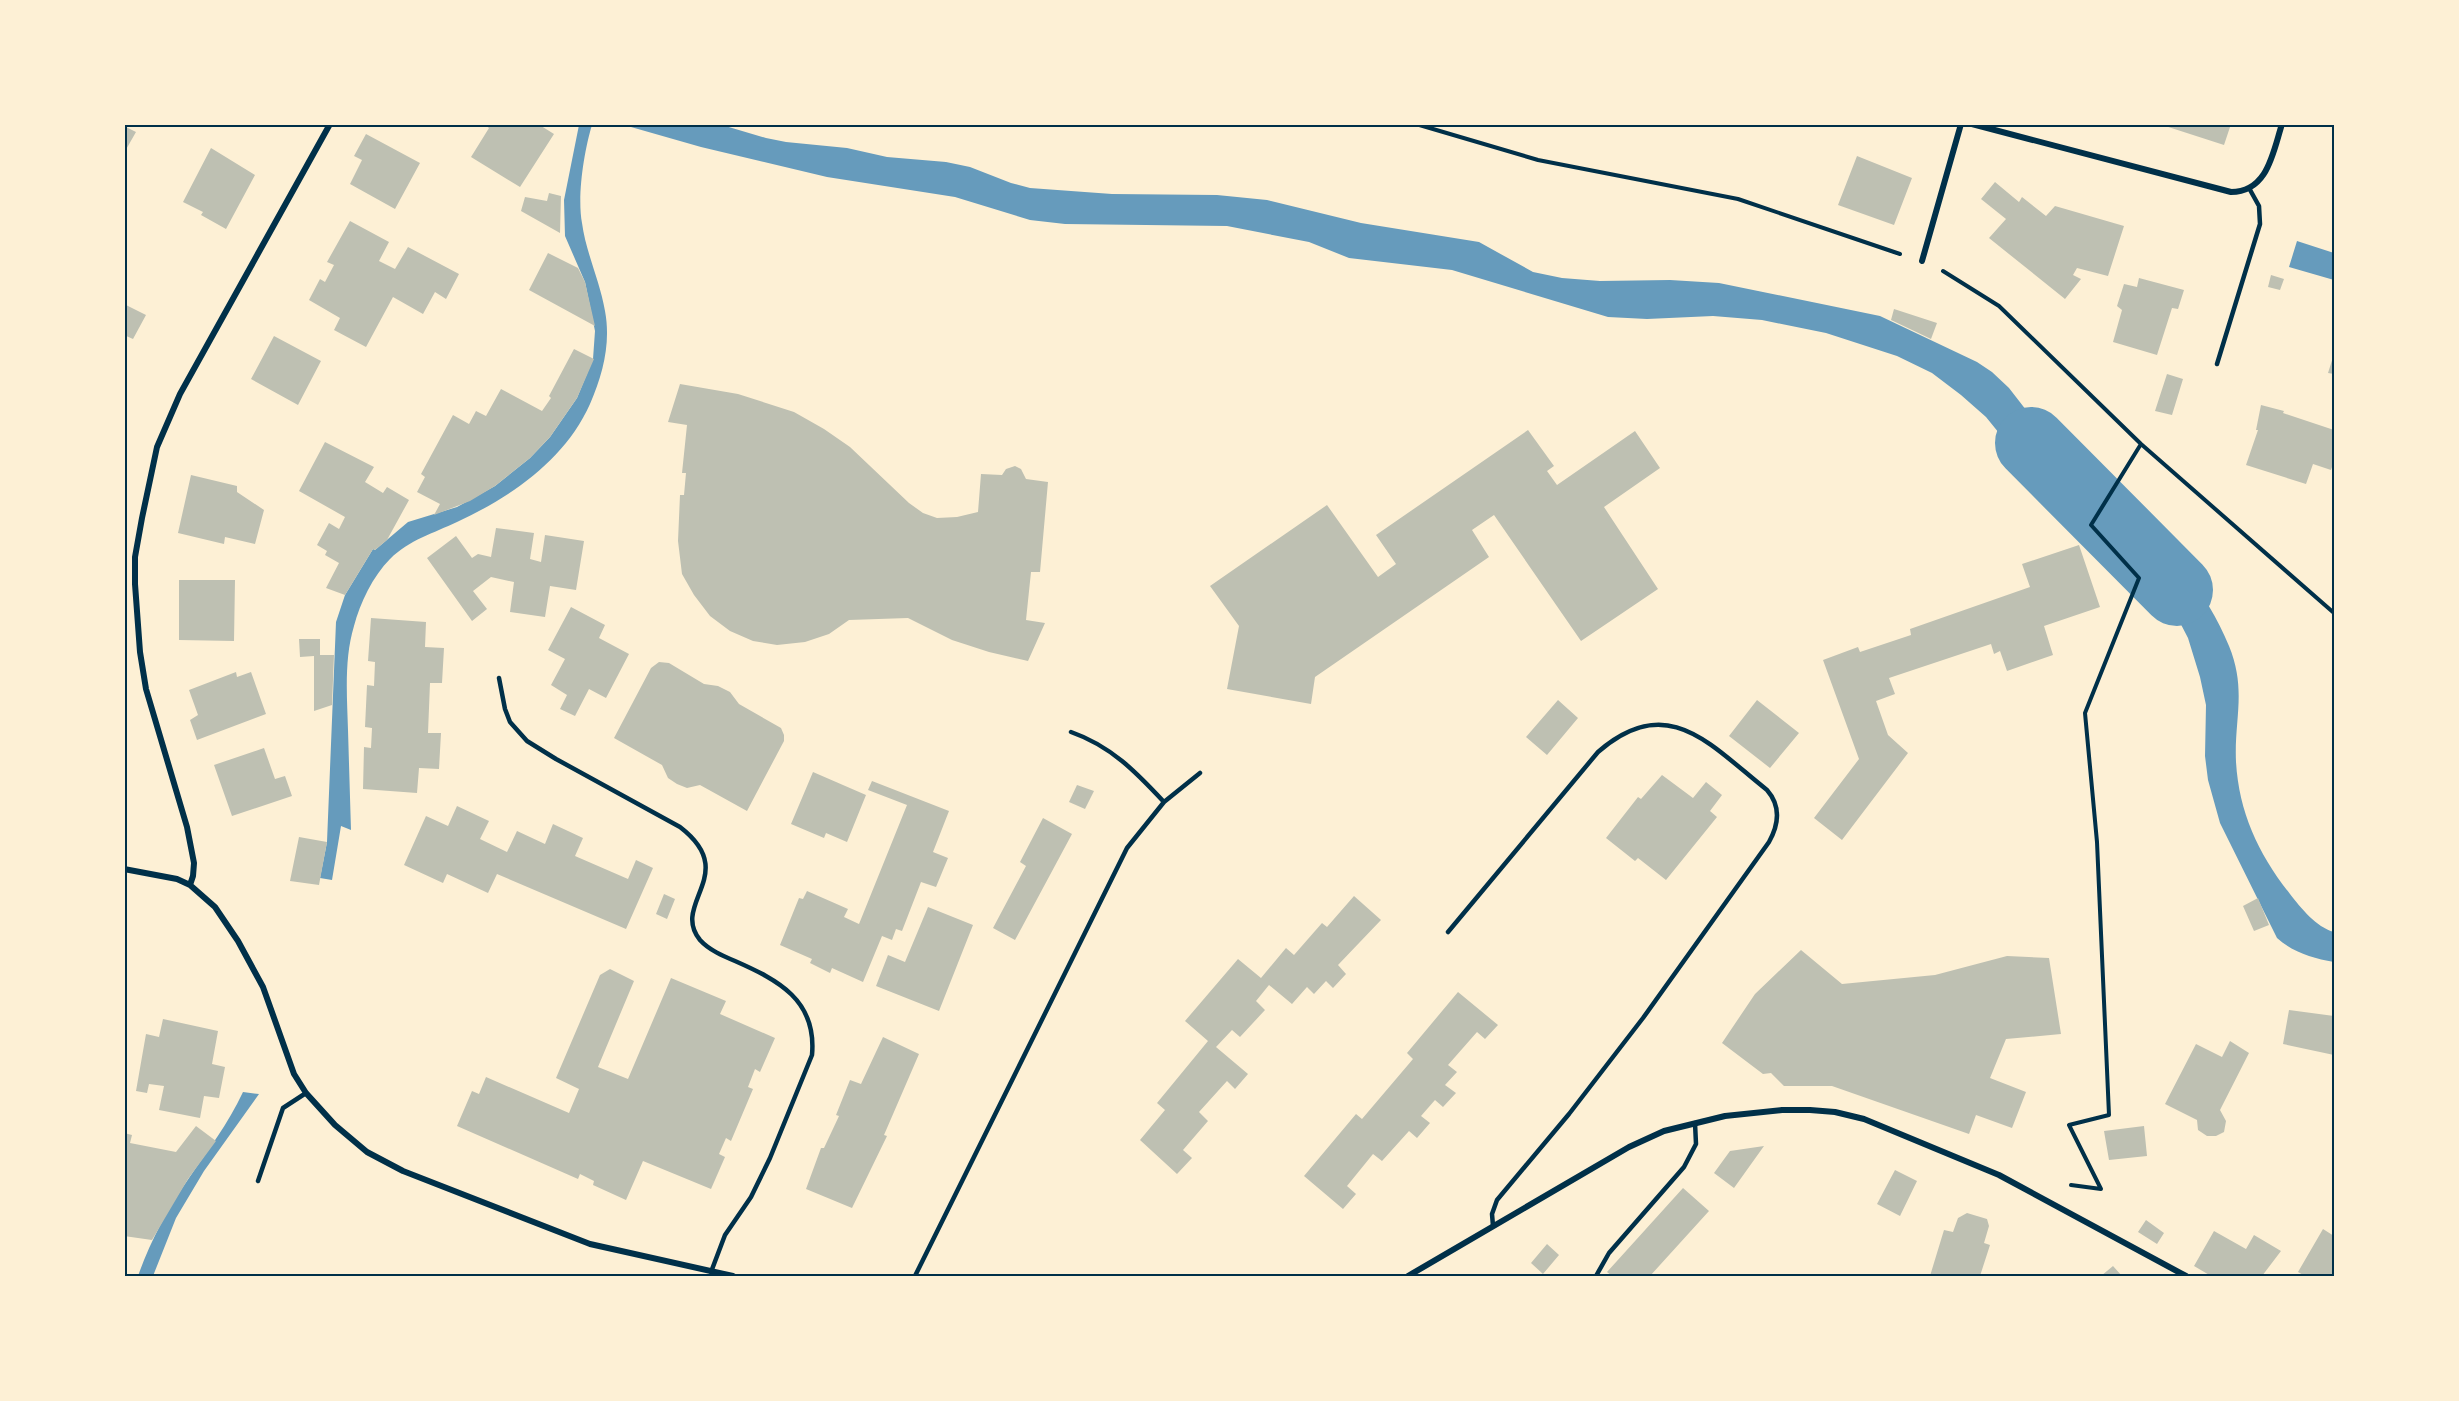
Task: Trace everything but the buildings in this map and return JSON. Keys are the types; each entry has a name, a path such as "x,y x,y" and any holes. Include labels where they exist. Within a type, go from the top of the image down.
{"street":[{"path":"190,885 194,876 194,863 187,827 146,689 140,652 135,557 142,518 157,447 180,394 330,124"},
{"path":"1922,261 1960,124"},
{"path":"1972,124 2239,192 2249,188 2265,175 2282,124"},
{"path":"124,869 177,879 190,885 215,907 263,987 294,1074 306,1093 351,1140 367,1152 403,1171 590,1244 733,1276"},
{"path":"1408,1276 1629,1148 1664,1131 1725,1116 1782,1110 1835,1112 1864,1119 1999,1175 2186,1276"}],"lane":[{"path":"2217,364 2260,224 2259,206 2249,188"},
{"path":"499,678 510,722 527,741 555,759 680,826 699,843 707,866 705,880 692,915 695,933 709,948 767,975 787,988 807,1017 813,1043 812,1055 770,1158 751,1197 725,1235 711,1272"},
{"path":"1448,932 1598,752 1616,737 1636,727 1650,723 1664,724 1689,731 1713,747 1775,798 1776,830 1769,842 1643,1018 1569,1114 1497,1200 1492,1214 1493,1226"},
{"path":"1071,732 1097,742 1112,752 1139,775 1164,802"},
{"path":"915,1276 1127,848 1164,802 1200,773"},
{"path":"258,1181 283,1108 306,1093"},
{"path":"1596,1276 1609,1253 1684,1167 1696,1144 1695,1123"}],"path":[{"path":"1416,124 1538,160 1738,199 1932,264 1999,306 2140,445 2334,613"},
{"path":"2067,1184 2101,1189 2069,1125 2109,1115 2097,842 2085,712 2139,578 2091,525 2140,445"}],"water":[{"path":"579,125 592,125 586,147 580,200 584,234 603,300 607,323 605,358 599,381 590,404 566,443 534,475 497,501 397,552 373,582 357,617 347,664 351,830 341,826 332,880 320,878 327,842 336,622 345,595 373,549 375,550 408,522 457,507 495,486 530,458 550,437 577,398 593,359 595,331 585,282 565,236 564,200"},
{"path":"624,125 722,125 786,142 847,148 887,157 946,162 970,167 1030,188 1112,194 1217,195 1267,200 1361,223 1479,242 1533,272 1562,278 1719,283 1880,316 1977,362 1992,372 2009,388 2071,468 2107,495 2084,538 1986,417 1961,395 1932,373 1897,356 1826,333 1762,320 1713,316 1647,319 1608,317 1452,270 1349,258 1309,242 1227,226 1065,224 1030,220 955,197 827,177 701,147"},
{"path":"2297,241 2334,253 2334,280 2289,267"},
{"path":"2116,499 2180,566 2208,604 2219,624 2234,662 2239,691 2236,762 2241,799 2246,816 2260,849 2290,894 2315,921 2334,932 2334,962 2304,954 2290,948 2277,938 2220,823 2208,780 2205,756 2206,705 2188,638 2174,611 2158,588 2101,558 2091,548"},
{"path":"243,1092 259,1094 204,1171 176,1218 153,1276 138,1276 167,1213 224,1126"}],"waterway":[{"path":"2031,443 2177,590"}]}
